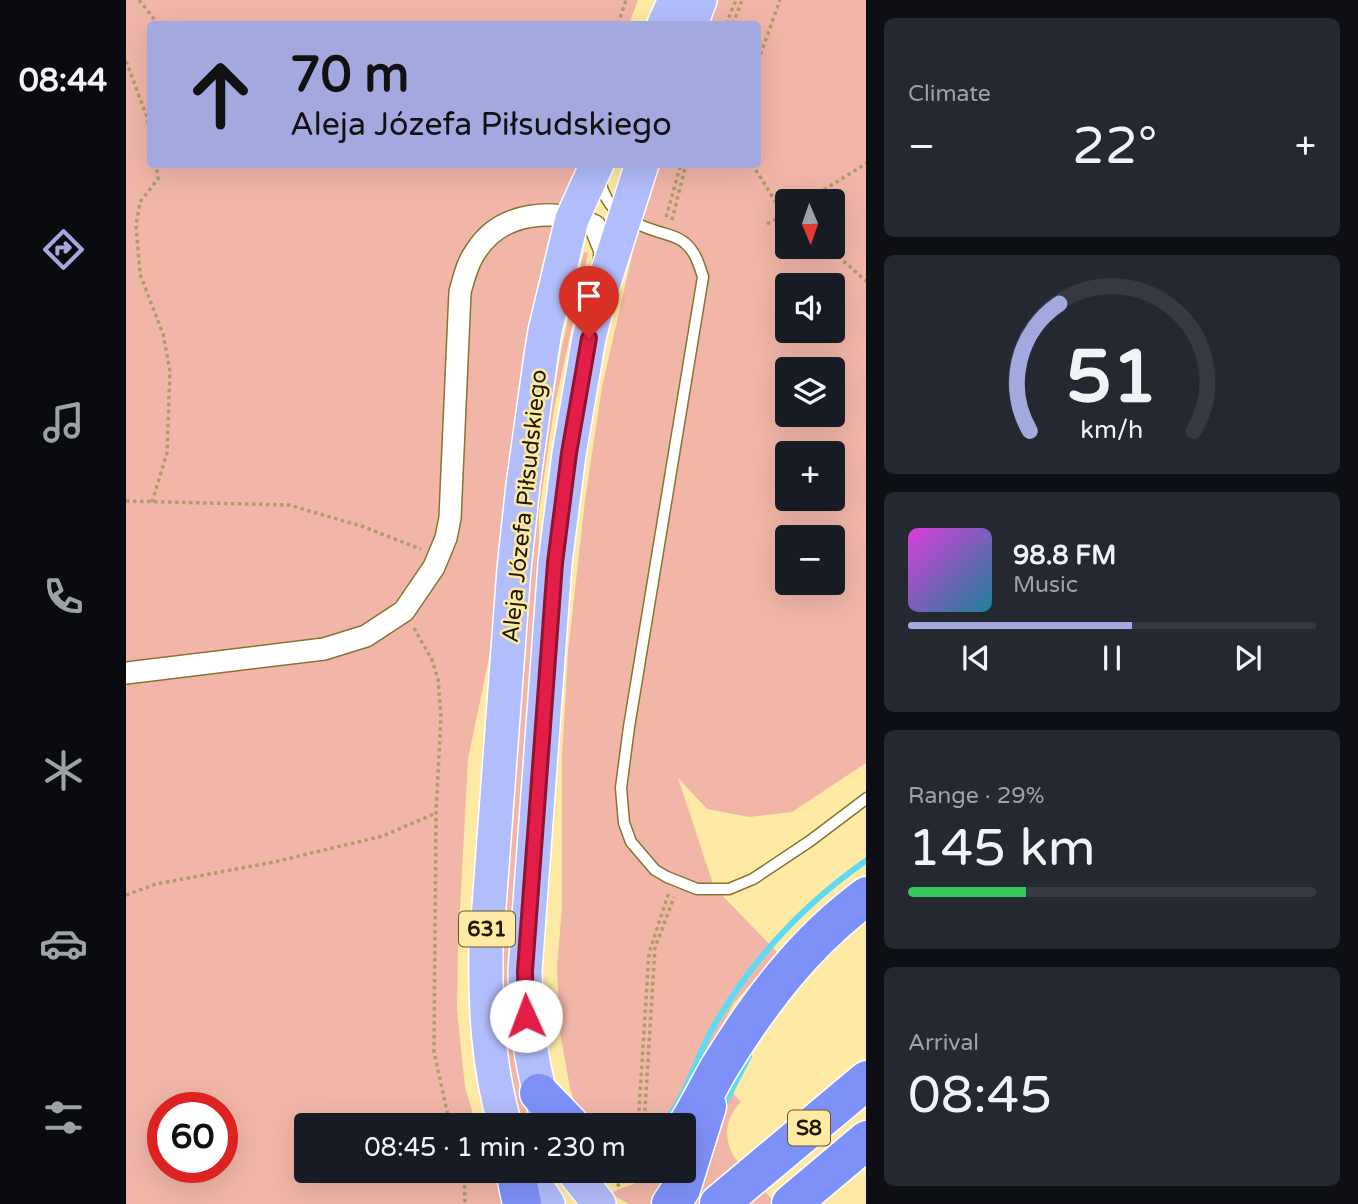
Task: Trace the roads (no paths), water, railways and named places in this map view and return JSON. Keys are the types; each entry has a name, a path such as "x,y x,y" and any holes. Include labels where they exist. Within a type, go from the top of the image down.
{"highway":[{"path":"694,1113 755,1013 794,962 824,930 866,896"},
{"path":"671,1204 681,1189 718,1071"},
{"name":"S8","path":"719,1204 866,1080"},
{"name":"S8","path":"791,1204 866,1140"},
{"path":"518,1183 522,1204"}],"main road":[{"path":"666,21 676,0"},
{"path":"692,21 700,0"},
{"name":"Aleja Józefa Piłsudskiego","path":"502,1113 487,1039 485,986 501,731 519,521 545,331 572,219 595,168"},
{"name":"Aleja Józefa Piłsudskiego","path":"545,1109 532,1062 525,1000 525,971 535,815 562,501 589,338 641,168"},
{"path":"535,1183 548,1204"},
{"path":"582,1183 599,1204"}],"street":[{"path":"126,673 324,649 366,636 404,611 427,581 439,557 450,518 460,292 476,249 492,232 510,222 532,215 584,220 595,226 605,251 600,295"}],"lane":[{"path":"602,168 600,180 602,192 613,210 624,218 685,242 693,252 703,277 621,788 624,822 631,842 655,870 677,882 697,889 729,889 753,879 810,841 866,798"}],"waterway":[{"path":"671,1113 683,1094 709,1035 758,961 798,917 866,861"},
{"path":"722,1109 749,1056"}]}
